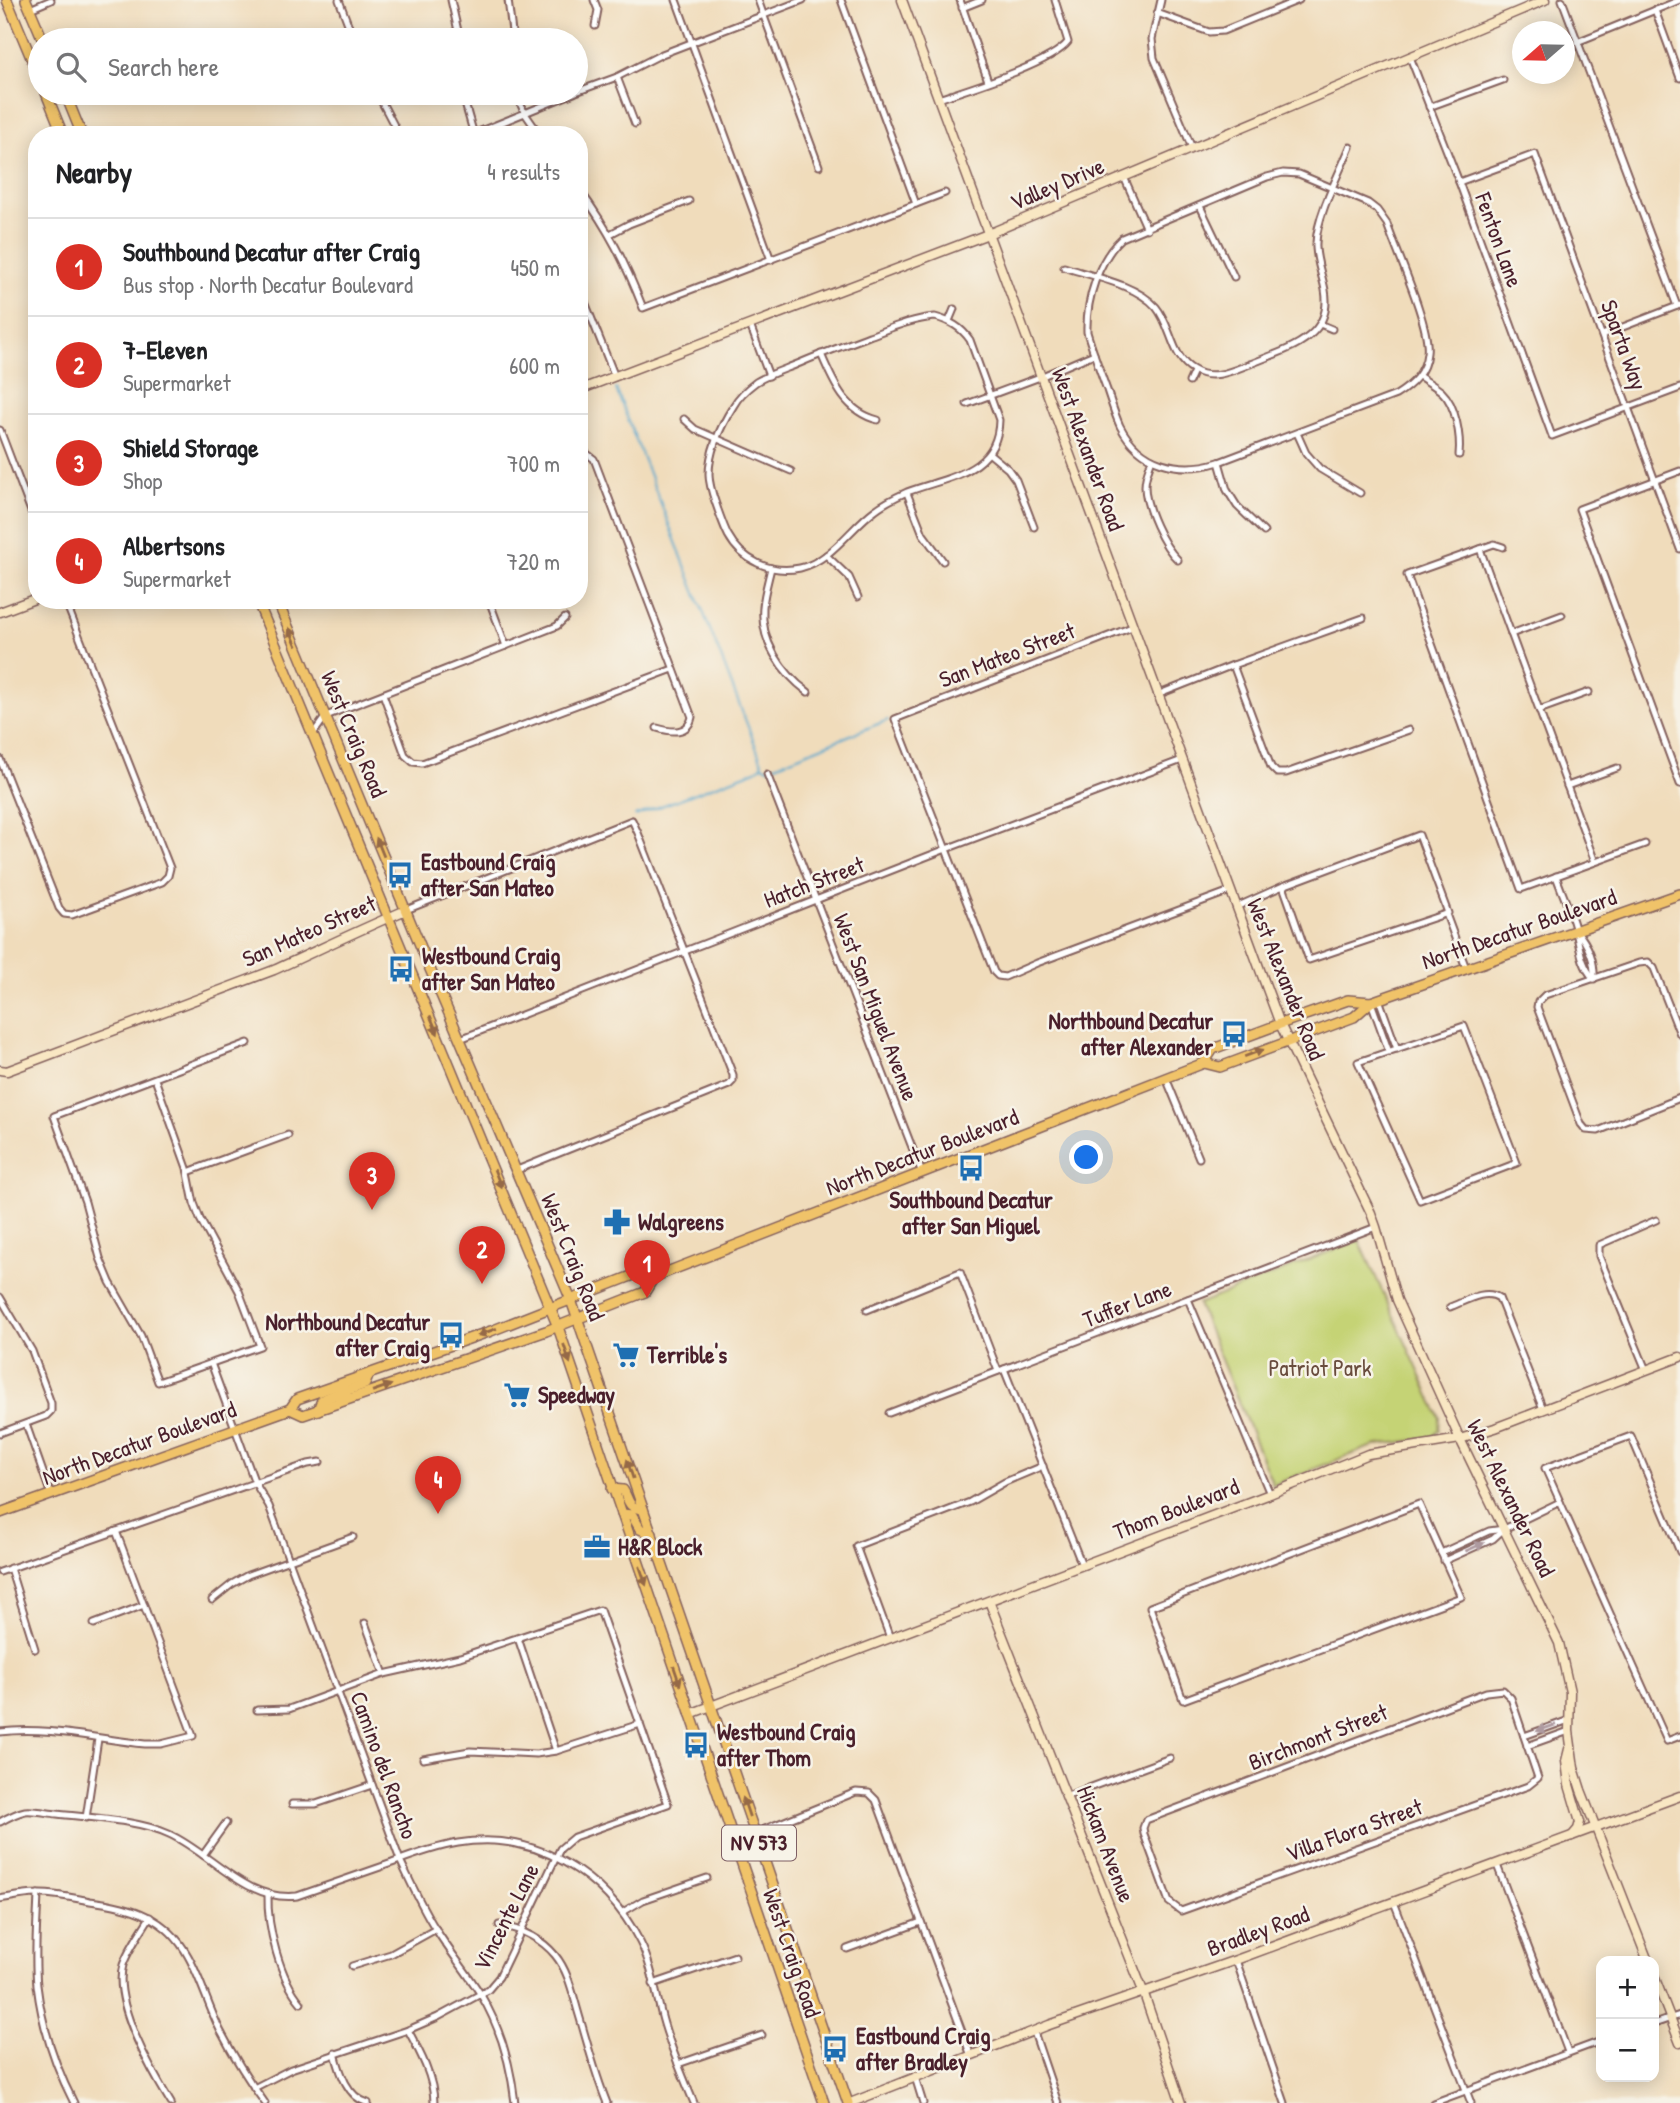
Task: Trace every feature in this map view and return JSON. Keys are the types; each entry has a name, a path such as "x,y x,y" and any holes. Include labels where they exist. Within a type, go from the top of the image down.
{"main road":[{"path":"8,0 28,49"},
{"path":"28,5 38,28"},
{"path":"51,105 59,126"},
{"path":"70,105 78,126"},
{"name":"West Craig Road","path":"261,609 551,1307 824,2103"},
{"name":"West Craig Road","path":"281,609 571,1300 849,2103"},
{"name":"North Decatur Boulevard","path":"0,1513 290,1409 297,1399 639,1273 654,1277 1167,1078 1204,1063 1213,1049 1280,1024 1348,1000 1375,1000 1679,896"},
{"name":"North Decatur Boulevard","path":"1204,1063 1220,1067 1354,1017 1375,1000"},
{"path":"476,1125 494,1117"},
{"name":"North Decatur Boulevard","path":"290,1409 303,1415 578,1320 645,1292 654,1277"},
{"path":"338,1403 348,1390 365,1384 369,1374"},
{"path":"318,1410 322,1400 339,1393 347,1381"},
{"path":"612,1489 623,1490 629,1504 643,1509"},
{"path":"622,1514 632,1515 640,1528 652,1534"}],"street":[{"path":"28,5 51,0"},
{"path":"339,0 350,28"},
{"path":"451,0 457,28"},
{"path":"508,0 512,28"},
{"path":"594,0 598,10 595,26"},
{"path":"676,0 771,260"},
{"path":"758,0 819,166"},
{"path":"588,87 662,54 803,0"},
{"path":"841,0 916,204"},
{"name":"West Alexander Road","path":"902,0 1280,1024 1376,1227 1397,1300 1460,1439 1559,1643 1570,1692 1569,1731 1574,1768 1646,1956"},
{"path":"960,0 988,81"},
{"path":"962,8 982,0"},
{"path":"939,99 1063,49 1068,42 1055,0"},
{"path":"1161,0 1152,39 1154,58 1192,148"},
{"path":"1157,13 1209,32 1223,31 1298,0"},
{"name":"Valley Drive","path":"588,387 988,234 1545,0"},
{"path":"1562,0 1679,305 1602,335"},
{"path":"1577,42 1680,0"},
{"path":"1655,10 1680,78"},
{"name":"Fenton Lane","path":"1410,57 1552,436 1628,408"},
{"path":"617,76 635,124"},
{"path":"1429,107 1503,80"},
{"path":"383,105 394,126"},
{"path":"465,105 471,126"},
{"path":"521,105 534,126"},
{"path":"492,126 542,105"},
{"path":"1064,267 1135,291 1147,298 1165,320 1179,356 1194,371 1206,375 1223,374 1300,344 1320,324 1325,307 1326,293 1316,243 1318,227 1350,147"},
{"name":"Sparta Way","path":"1459,182 1535,154 1680,549"},
{"path":"1283,173 1299,174 1334,187 1368,203 1387,224 1427,340 1427,352 1419,376 1396,395 1200,468 1184,468 1152,459 1136,447 1119,425 1087,332 1087,317 1106,256 1122,238 1267,177 1283,173"},
{"path":"1124,177 1147,229"},
{"path":"588,202 610,234 624,261 643,309 945,193"},
{"path":"610,234 689,201"},
{"path":"1200,206 1234,277"},
{"path":"949,321 954,309"},
{"path":"588,310 615,377"},
{"path":"935,317 949,321 965,332 971,340 999,420 999,432 990,454 974,468 893,498 873,510 826,555 802,567 786,570 771,568 756,563 743,554 728,536 711,492 709,476 710,463 718,439 734,405 744,392 757,381 916,318 935,317"},
{"path":"1320,324 1332,329"},
{"path":"750,325 769,376"},
{"path":"821,354 833,382 855,410 864,417 878,420"},
{"path":"967,404 1094,354"},
{"path":"1189,382 1194,371"},
{"path":"1419,376 1449,400 1459,429 1459,455"},
{"path":"1628,408 1680,388"},
{"path":"684,419 695,429 791,471"},
{"path":"0,430 28,503"},
{"path":"1297,433 1306,453 1320,469 1360,493"},
{"path":"990,454 1008,469 1016,480 1034,527"},
{"path":"588,455 594,459 692,717 687,729 672,732 657,728"},
{"path":"1152,459 1145,478 1146,497 1162,541 1178,560"},
{"path":"1219,462 1227,490 1237,506 1264,531"},
{"path":"1680,471 1579,509 1680,785"},
{"path":"907,493 923,534 943,561"},
{"path":"1503,547 1494,544 1407,575 1521,889 1645,844"},
{"path":"1480,549 1594,862"},
{"path":"826,555 849,577 858,597"},
{"path":"771,568 763,608 765,630 783,669 808,692"},
{"path":"0,612 28,601"},
{"path":"0,759 59,908 64,914 72,915 162,882 168,876 170,868 69,609"},
{"path":"492,609 506,646"},
{"path":"1511,634 1562,615"},
{"path":"313,734 326,716 557,626 565,618"},
{"path":"1157,695 1363,618"},
{"name":"San Mateo Street","path":"946,849 895,719 1132,627"},
{"path":"1233,665 1271,767 1277,773 1286,773 1409,730"},
{"path":"383,694 405,755 413,762 422,763 673,668"},
{"path":"1539,710 1589,692"},
{"name":"Hatch Street","path":"460,1039 1182,760"},
{"path":"1567,786 1617,768"},
{"name":"West San Miguel Avenue","path":"767,774 922,1173"},
{"name":"San Mateo Street","path":"0,1070 7,1071 274,970 389,917 632,820 685,951"},
{"path":"1235,907 1419,835 1466,968"},
{"path":"946,849 994,972 998,976 1005,977 1230,891"},
{"path":"1556,876 1576,930 1577,944 1587,971 1594,979"},
{"path":"1283,886 1310,960 1447,914"},
{"path":"517,1170 729,1085 733,1081 685,951"},
{"path":"1680,1034 1654,968 1648,962 1545,995 1538,1002 1537,1007 1581,1124 1586,1129 1598,1131 1680,1098"},
{"path":"1375,1000 1397,1049"},
{"path":"1375,1000 1389,1052"},
{"path":"1464,1026 1517,1163 1420,1200 1358,1062 1389,1052 1464,1026"},
{"path":"155,1079 188,1172 200,1219 239,1291 260,1346 158,1382 141,1336 110,1282 100,1258 85,1202 54,1116 248,1043"},
{"path":"1167,1078 1199,1158"},
{"path":"188,1172 288,1135"},
{"path":"1646,1370 1599,1256 1599,1245 1656,1220"},
{"name":"Tuffer Lane","path":"889,1413 1376,1227"},
{"path":"867,1310 960,1272 1082,1564"},
{"path":"1450,1307 1483,1294 1493,1294 1499,1298 1543,1409"},
{"path":"0,1297 32,1351 51,1403 51,1411 46,1416 0,1433"},
{"path":"1188,1300 1270,1494"},
{"name":"Thom Boulevard","path":"690,1714 1270,1494 1368,1454 1460,1439 1680,1357"},
{"name":"Camino del Rancho","path":"211,1363 255,1483 269,1506 400,1860 436,1930 481,1995 505,2051 514,2103"},
{"path":"26,1424 51,1496"},
{"path":"1680,1552 1631,1436 1545,1468 1667,1741 1680,1736"},
{"path":"0,1572 307,1464 320,1462"},
{"path":"890,1638 856,1546 970,1502 1005,1482 1043,1466"},
{"path":"1441,1553 1489,1531 1504,1529 1560,1503"},
{"path":"1419,1504 1444,1561 1461,1597 1183,1700 1150,1607 1419,1504"},
{"path":"1444,1561 1493,1539 1504,1529"},
{"path":"0,1732 22,1729 153,1744 193,1736 116,1531"},
{"path":"212,1601 248,1575 353,1536"},
{"path":"10,1568 35,1649"},
{"name":"Hickam Avenue","path":"989,1601 1143,1992 1181,2103"},
{"path":"94,1624 144,1605"},
{"path":"257,1710 289,1709 384,1674 460,1657 600,1610 640,1724 556,1751 536,1754 470,1751 423,1759"},
{"path":"365,1623 384,1674"},
{"path":"518,1638 556,1751"},
{"name":"Birchmont Street","path":"1181,1911 1169,1902 1144,1834 1146,1820 1486,1692 1503,1690 1511,1699 1524,1735"},
{"path":"1569,1720 1524,1735 1527,1746 1569,1731"},
{"name":"Vincente Lane","path":"254,2088 291,2069 408,2030 481,1995 499,1978 560,1849 574,1837 668,1804 640,1724"},
{"path":"86,1818 98,1739"},
{"path":"1571,1742 1566,1761 1569,1785 1580,1822 1572,1836"},
{"name":"Villa Flora Street","path":"1181,1911 1528,1786 1538,1778 1527,1746"},
{"path":"1067,1796 1170,1758"},
{"path":"292,1804 316,1804 372,1785"},
{"path":"755,1833 856,1792 869,1793 876,1800 971,2056"},
{"name":"Bradley Road","path":"849,2103 1049,2025 1236,1960 1680,1796"},
{"path":"0,1822 26,1811 140,1826 167,1833 248,1886 268,1895 296,1896 459,1843 494,1841 520,1845 556,1857 594,1881 623,1912 641,1943 691,2102"},
{"path":"203,1855 226,1823"},
{"path":"1497,1865 1568,2052"},
{"path":"623,1912 643,1900 707,1878"},
{"path":"38,1894 36,1965 44,2026 56,2066 75,2103"},
{"path":"0,1899 38,1894 132,1908 150,1917 172,1934 188,1956 220,2029 264,2103"},
{"path":"268,1895 271,1930 287,1982 301,2003"},
{"path":"1395,1902 1471,2103"},
{"path":"150,1917 123,1965 121,1992 124,2006 144,2053 171,2103"},
{"path":"847,1949 921,1922"},
{"path":"499,1925 522,1930 540,1941 555,1955 567,1975 607,2103"},
{"path":"352,1966 391,1954 436,1930"},
{"path":"653,1984 735,1956"},
{"path":"1236,1960 1285,2103"},
{"path":"1659,1989 1680,2043"},
{"path":"1659,2022 1680,2015"},
{"path":"408,2030 425,2067 434,2094 434,2103"},
{"path":"1034,2032 1058,2103"},
{"path":"678,2064 762,2035"},
{"path":"1433,2103 1596,2043"},
{"path":"335,2053 345,2083 358,2100 368,2103"},
{"path":"915,2077 923,2103"}],"green space":[{"name":"Patriot Park","path":"1359,1240 1440,1418 1439,1430 1432,1438 1378,1445 1273,1485 1198,1304"}],"waterway":[{"path":"616,389 763,765"},
{"path":"635,816 763,765 768,768 888,720"}],"place":[{"name":"Eastbound Craig after San Mateo","path":"400,875"},
{"name":"Westbound Craig after San Mateo","path":"401,969"},
{"name":"Northbound Decatur after Alexander","path":"1234,1034"},
{"name":"Southbound Decatur after San Miguel","path":"971,1168"},
{"name":"Shield Storage","path":"372,1210"},
{"name":"Walgreens","path":"617,1222"},
{"name":"7-Eleven","path":"482,1284"},
{"name":"Southbound Decatur after Craig","path":"647,1298"},
{"name":"Northbound Decatur after Craig","path":"451,1335"},
{"name":"Terrible's","path":"626,1355"},
{"name":"Speedway","path":"517,1395"},
{"name":"Albertsons","path":"438,1514"},
{"name":"H&R Block","path":"597,1547"},
{"name":"Westbound Craig after Thom","path":"696,1745"},
{"name":"Eastbound Craig after Bradley","path":"835,2049"}]}
